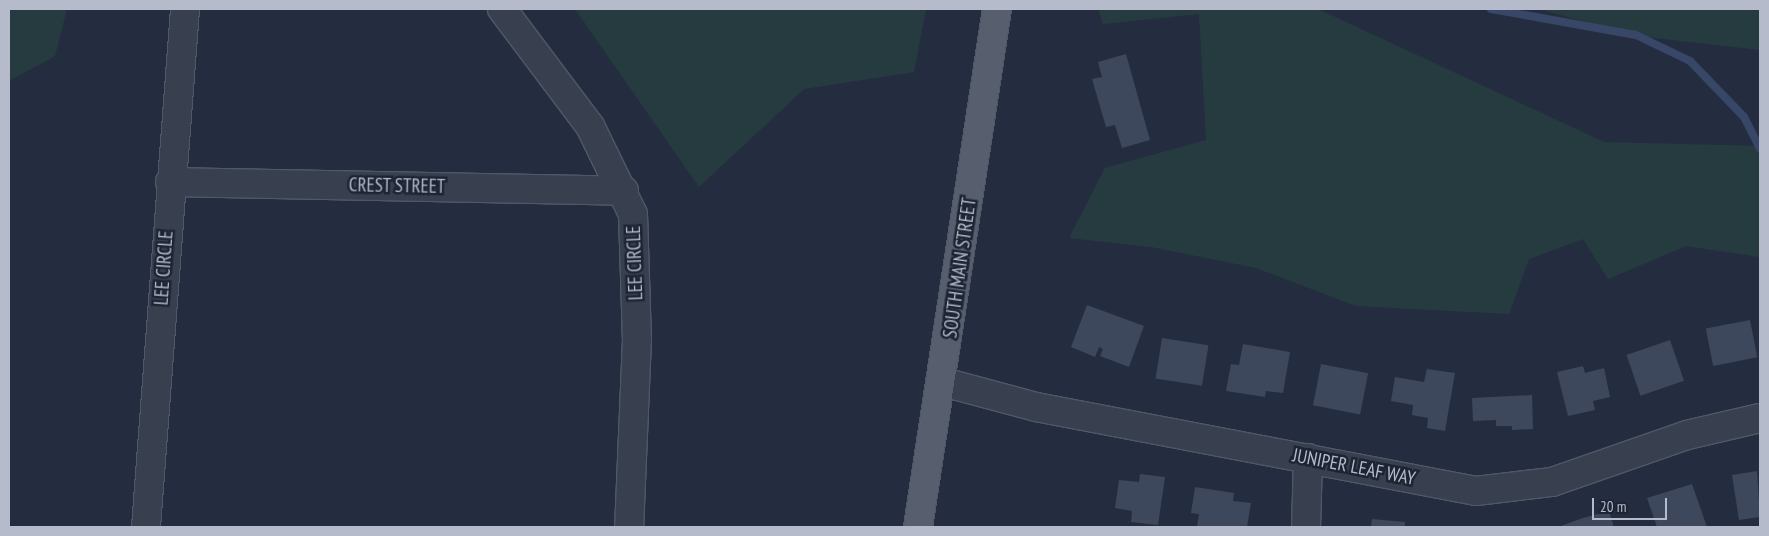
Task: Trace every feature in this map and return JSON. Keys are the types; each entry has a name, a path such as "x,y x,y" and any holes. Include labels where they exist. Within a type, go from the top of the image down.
{"main road":[{"name":"SOUTH MAIN STREET","path":"918,527 943,382 997,9"}],"street":[{"name":"LEE CIRCLE","path":"146,527 170,182 185,9"},
{"name":"LEE CIRCLE","path":"502,9 590,126 624,191 637,242 638,339 629,527"},
{"name":"CREST STREET","path":"170,182 624,191"},
{"name":"JUNIPER LEAF WAY","path":"943,382 1036,407 1476,491 1552,482 1688,435 1760,418"},
{"path":"1306,527 1308,458"}],"green space":[{"path":"9,9 67,9 55,56 9,81"},
{"path":"575,9 926,9 914,72 804,89 699,187"},
{"path":"1098,9 1318,9 1604,142 1760,146 1760,257 1686,246 1608,279 1583,239 1529,259 1509,314 1356,306 1256,268 1151,247 1069,238 1105,168 1206,140 1199,14 1103,24"},
{"path":"1540,9 1760,9 1760,50 1629,35"}],"building":[{"path":"1126,54 1150,140 1122,148 1115,125 1106,127 1092,79 1102,77 1098,62"},
{"path":"1087,305 1144,326 1129,367 1100,356 1103,349 1099,347 1095,357 1071,347"},
{"path":"1750,320 1757,357 1713,366 1706,329"},
{"path":"1162,338 1208,345 1202,386 1156,378"},
{"path":"1670,340 1684,381 1641,396 1627,355"},
{"path":"1243,344 1290,352 1283,393 1266,391 1265,397 1226,391 1231,364 1239,365"},
{"path":"1321,364 1368,373 1360,414 1313,405"},
{"path":"1583,366 1585,373 1604,368 1610,397 1593,401 1595,410 1568,416 1557,372"},
{"path":"1427,369 1455,373 1445,431 1427,428 1428,418 1412,415 1413,405 1391,401 1395,377 1424,382"},
{"path":"1532,395 1533,429 1512,430 1512,426 1496,426 1496,420 1473,421 1472,398"},
{"path":"1757,471 1760,517 1739,520 1732,475"},
{"path":"1140,474 1165,477 1158,525 1131,522 1132,511 1115,508 1119,480 1139,482"},
{"path":"1692,484 1707,527 1657,527 1647,498"},
{"path":"1195,487 1234,493 1233,501 1251,503 1247,527 1197,527 1199,514 1191,513"},
{"path":"1609,511 1614,527 1558,527 1583,518"},
{"path":"1372,519 1405,522 1405,527 1371,527"}],"waterway":[{"path":"1491,9 1636,35 1690,61 1744,117 1760,148"}]}
